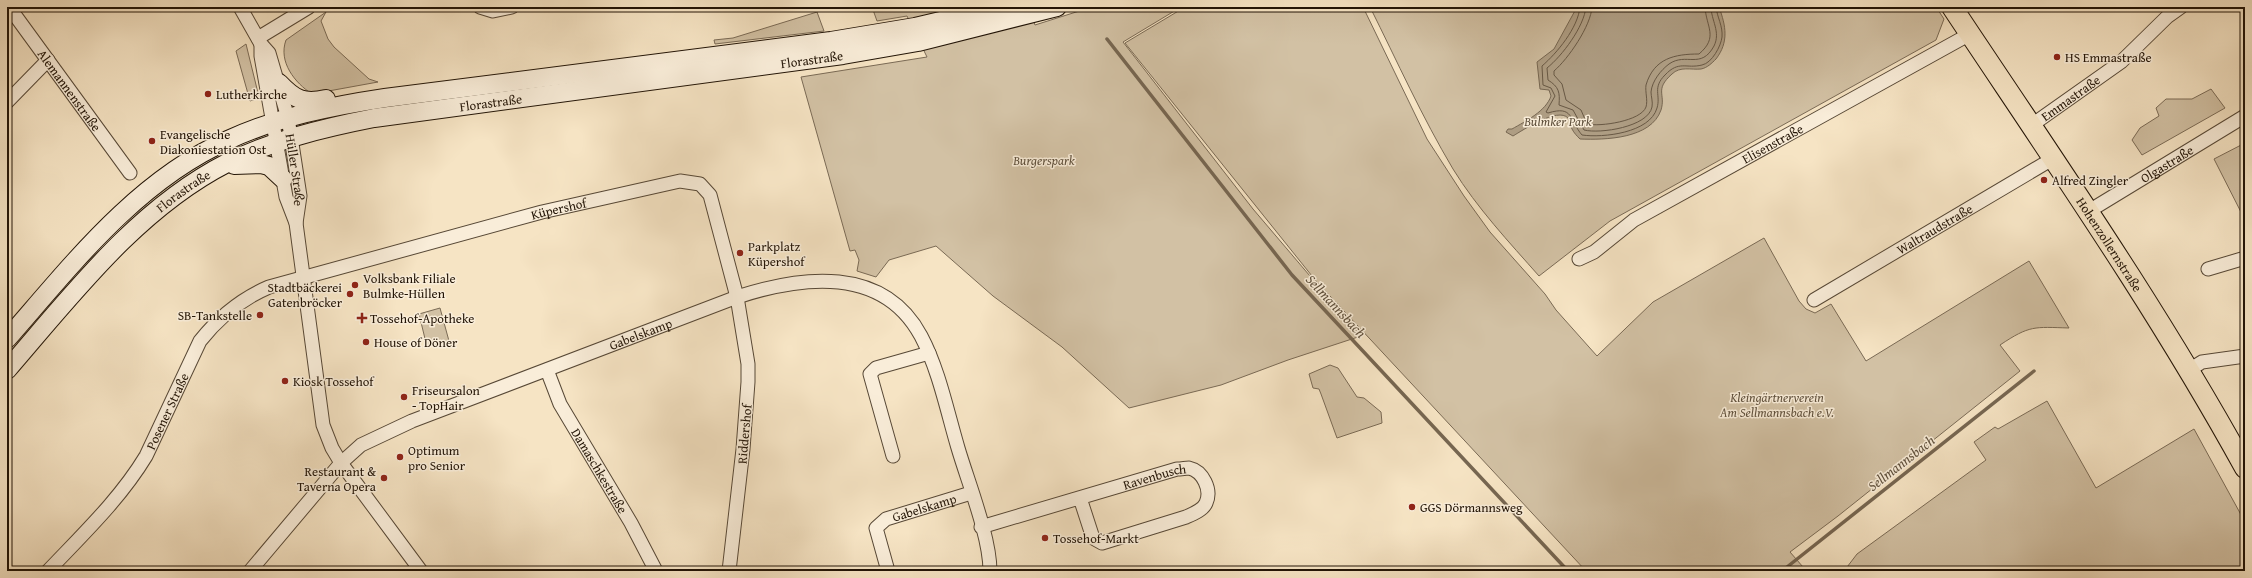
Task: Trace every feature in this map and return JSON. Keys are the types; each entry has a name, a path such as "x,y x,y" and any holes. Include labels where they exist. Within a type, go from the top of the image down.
{"main road":[{"name":"Florastraße","path":"7,339 95,239 145,193 205,152 226,140 281,120 349,103 831,41 915,27 1000,7"},
{"name":"Florastraße","path":"7,370 86,279 131,234 196,181 227,164 285,139 374,118 843,55 896,46 968,31 1057,7"},
{"name":"Hohenzollernstraße","path":"1952,7 2089,211 2189,370 2245,468"},
{"path":"279,83 289,94 302,101 337,96 349,103"},
{"path":"227,164 238,166 250,163 269,166 282,179"}],"street":[{"name":"Alemannenstraße","path":"9,7 130,173"},
{"path":"240,7 260,41 269,53 279,83 281,120"},
{"path":"260,41 309,7"},
{"path":"480,7 493,11 512,7"},
{"name":"Emmastraße","path":"2032,125 2121,62 2168,17 2181,7"},
{"name":"Elisenstraße","path":"1579,259 1594,252 1634,220 1970,34"},
{"path":"260,41 261,56 281,120"},
{"path":"7,102 48,60"},
{"name":"Olgastraße","path":"2089,211 2245,116"},
{"name":"Hüller Straße","path":"281,120 300,196 296,223"},
{"name":"Hüller Straße","path":"285,139 282,179 286,197 296,223 323,425 329,443 341,463 421,571"},
{"name":"Waltraudstraße","path":"1814,300 2054,158"},
{"name":"Küpershof","path":"303,279 542,212 680,181 692,181 700,184 710,195 737,298"},
{"path":"2208,269 2245,258"},
{"name":"Posener Straße","path":"48,571 119,497 136,472 146,456 200,341 212,326 253,294 303,279"},
{"name":"Gabelskamp","path":"250,571 341,463 361,445 412,421 737,298 768,288 807,281 838,281 866,288 889,300 902,310 921,335 928,353 981,527 990,571"},
{"name":"Riddershof","path":"729,571 748,382 746,347 737,298"},
{"path":"893,456 870,374 876,368 928,353"},
{"path":"2189,370 2202,362 2245,356"},
{"name":"Damaschkestraße","path":"547,370 560,404 627,517 656,571"},
{"name":"Ravenbusch","path":"981,527 1177,469 1189,468 1198,472 1205,481 1208,491 1206,503 1198,512 1102,543 1093,538 1080,498"},
{"name":"Gabelskamp","path":"888,571 876,528 886,519 971,493"}],"green space":[{"name":"Burgerspark","path":"872,7 1028,7 1035,25 1092,7 1181,7 1123,42 1253,209 1361,336 1288,360 1221,385 1129,408 1062,347 993,296 936,246 889,260 876,277 857,271 859,260 855,250 850,251 801,77 927,57 907,16 877,21"},
{"name":"Kleingärtnerverein Am Sellmannsbach e.V.","path":"1185,7 1363,7 1427,139 1464,196 1490,232 1597,356 1653,302 1764,238 1799,301 1806,309 1815,313 1831,304 1866,361 2029,261 2069,328 2048,327 2033,329 2010,338 2000,345 2020,371 1838,516 1790,552 1803,567 1812,571 1586,571 1316,281 1125,43"},
{"name":"Bulmker Park","path":"1370,7 1936,7 1944,19 1936,40 1610,221 1539,276 1483,211 1453,169 1420,109"},
{"path":"326,12 321,21 328,39 334,47 369,79 378,82 312,94 294,78 286,64 284,56 286,40"},
{"path":"817,12 824,31 715,44 714,40 733,38"},
{"path":"246,44 258,93 256,99 250,101 236,51"},
{"path":"2211,89 2225,108 2142,155 2132,140 2140,128 2159,116 2156,108 2166,99 2192,99"},
{"path":"2245,143 2245,220 2214,159"},
{"path":"440,308 449,341 427,347 419,314"},
{"path":"1330,365 1338,368 1357,397 1364,398 1381,412 1382,423 1337,438 1319,389 1313,388 1309,374"},
{"path":"2047,401 2096,488 2194,429 2245,522 2245,571 1844,571 1857,554 1986,460 1974,442 1995,427 1998,429"}],"water":[{"path":"1577,7 1719,7 1725,27 1725,40 1720,53 1711,64 1701,69 1678,70 1667,79 1663,84 1662,105 1656,120 1648,127 1638,132 1614,138 1580,139 1571,128 1568,118 1563,115 1557,115 1540,121 1513,136 1506,132 1508,129 1512,129 1535,115 1545,106 1551,96 1549,90 1540,89 1537,62 1554,49"}],"waterway":[{"name":"Sellmannsbach","path":"1107,39 1292,275 1568,571"},
{"name":"Sellmannsbach","path":"1782,571 2034,371"}],"place":[{"name":"HS Emmastraße","path":"2057,57"},
{"name":"Lutherkirche","path":"208,94"},
{"name":"Evangelische Diakoniestation Ost","path":"152,141"},
{"name":"Alfred Zingler","path":"2044,180"},
{"name":"Parkplatz Küpershof","path":"740,253"},
{"name":"Volksbank Filiale Bulmke-Hüllen","path":"355,285"},
{"name":"Stadtbäckerei Gatenbröcker","path":"350,294"},
{"name":"SB-Tankstelle","path":"260,315"},
{"name":"Tossehof-Apotheke","path":"362,318"},
{"name":"House of Döner","path":"366,342"},
{"name":"Kiosk Tossehof","path":"285,381"},
{"name":"Friseursalon - TopHair","path":"404,397"},
{"name":"Optimum pro Senior","path":"400,457"},
{"name":"Restaurant & Taverna Opera","path":"384,478"},
{"name":"GGS Dörmannsweg","path":"1412,507"},
{"name":"Tossehof-Markt","path":"1045,538"}]}
